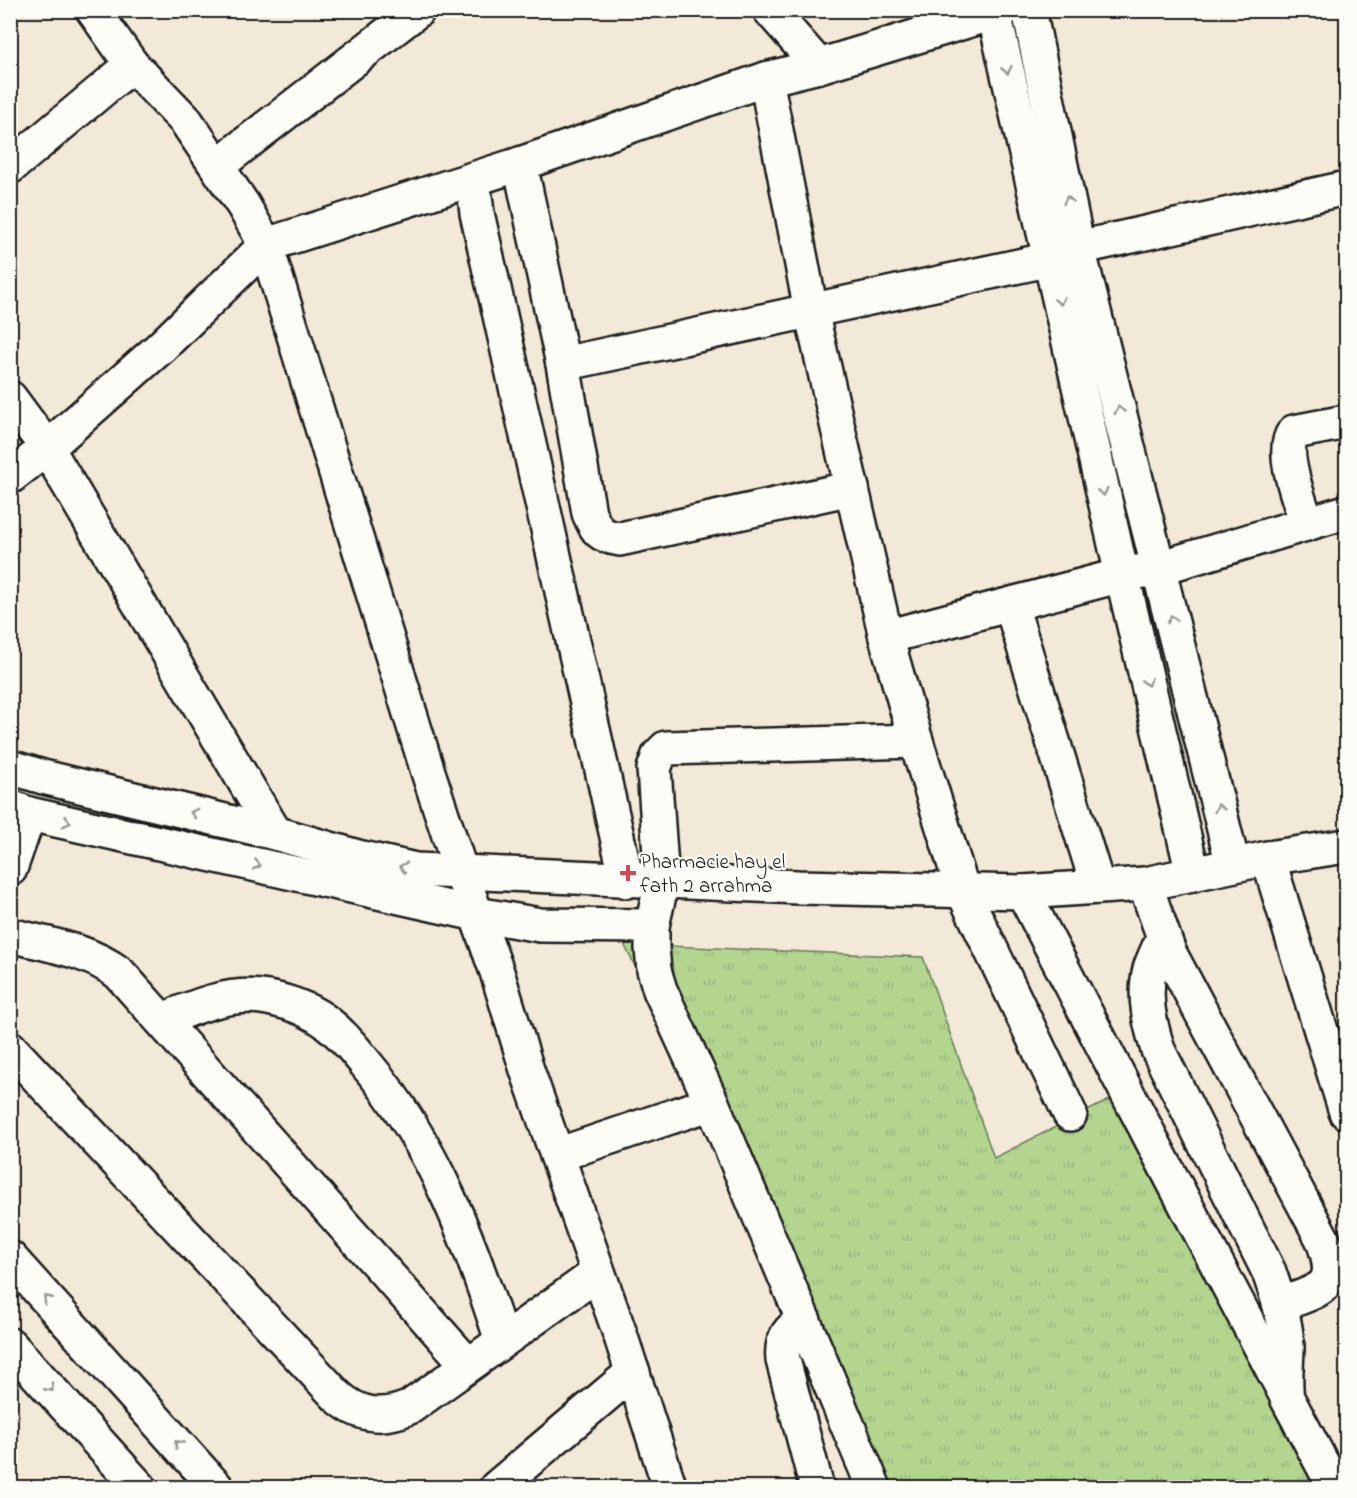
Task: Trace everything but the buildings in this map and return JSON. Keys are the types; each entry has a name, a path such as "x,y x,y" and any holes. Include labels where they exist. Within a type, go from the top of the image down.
{"street":[{"path":"93,10 132,65 186,121 266,245 428,772 497,972 527,1070 633,1372 670,1488"},
{"path":"217,166 418,10"},
{"path":"770,10 819,66"},
{"path":"1029,10 1065,253 1122,575 1193,874"},
{"path":"10,477 161,347 266,245 520,164 766,79 819,66 998,12 1065,253 1159,568 1233,865"},
{"path":"10,167 132,65"},
{"path":"766,79 811,311 886,637 916,741 963,891 1070,1114"},
{"path":"520,164 563,364 589,513 596,530 606,537 620,539 852,488"},
{"path":"473,179 477,213 627,881"},
{"path":"563,364 811,311 1347,188"},
{"path":"10,398 46,448 275,832"},
{"path":"1307,524 1291,470 1288,450 1290,437 1294,432 1347,422"},
{"path":"886,637 1122,575 1159,568 1347,512"},
{"path":"1011,605 1098,887"},
{"path":"874,1488 712,1102 660,990 654,970 652,948 652,926 662,882 654,769 659,755 666,748 916,741"},
{"path":"10,767 275,832 358,857 416,870 627,881 1023,892 1145,884 1268,858 1347,846"},
{"path":"10,869 20,810 476,914 540,925 652,926"},
{"path":"1268,858 1347,1112"},
{"path":"1145,884 1153,901 1163,938 1323,1240 1329,1258 1330,1276 1323,1287 1280,1305"},
{"path":"1023,892 1335,1488"},
{"path":"10,934 72,949 105,963 119,973 468,1365"},
{"path":"1163,938 1150,970 1148,1017 1158,1050 1269,1272 1280,1305 1287,1345 1284,1382 1287,1398"},
{"path":"163,1020 200,1005 233,997 267,998 300,1007 330,1024 389,1091 442,1183 485,1287 502,1341"},
{"path":"10,1048 345,1404 355,1410 377,1415 399,1412 410,1407 598,1273"},
{"path":"557,1155 712,1102"},
{"path":"10,1258 217,1488"},
{"path":"804,1320 788,1332 782,1350 817,1488"},
{"path":"10,1345 140,1488"},
{"path":"496,1488 633,1372"}],"green space":[{"path":"624,944 923,957 994,1158 1137,1086 1341,1487 866,1487"}],"place":[{"name":"Pharmacie hay el fath 2 arrahma","path":"628,873"}]}
